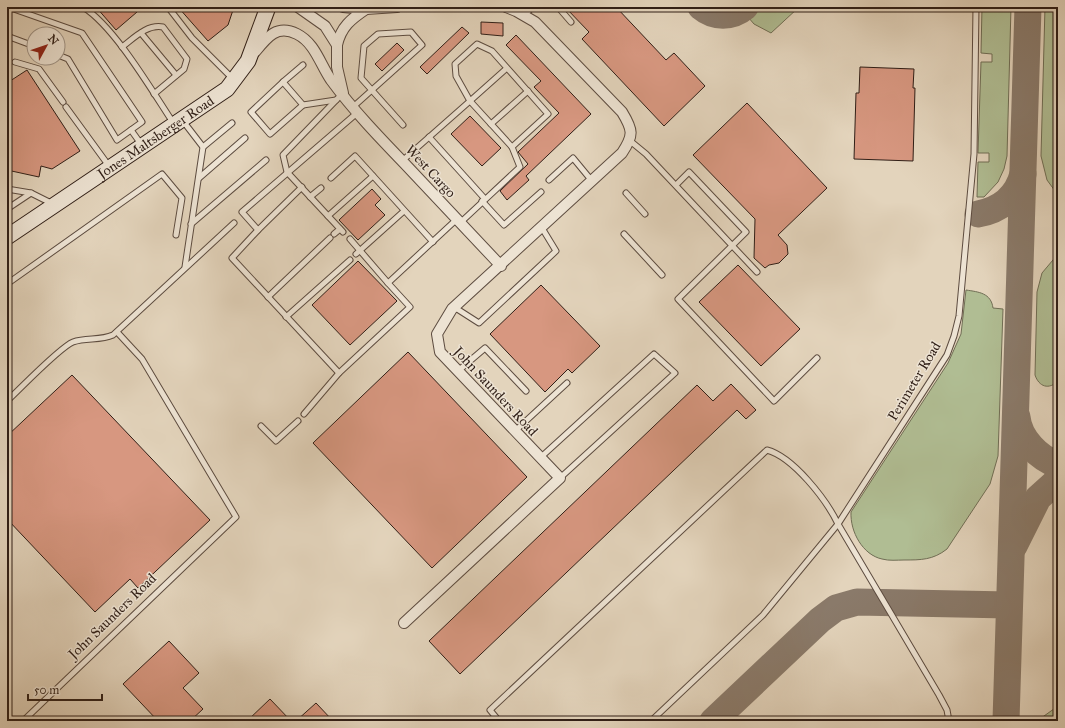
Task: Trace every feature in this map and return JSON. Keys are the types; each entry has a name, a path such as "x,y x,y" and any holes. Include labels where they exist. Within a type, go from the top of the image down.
{"street":[{"name":"Jones Maltsberger Road","path":"7,237 220,95 234,80 248,61 268,7"},
{"path":"298,7 325,26 337,45"},
{"path":"343,7 366,9 397,7"},
{"path":"506,7 535,22 622,112 630,126 630,137"},
{"name":"West Cargo","path":"340,97 337,67 337,45 340,34 345,25 366,9"},
{"name":"West Cargo","path":"248,61 267,37 277,31 284,30 297,34 314,50 340,97 355,110 501,266"},
{"name":"John Saunders Road","path":"560,478 440,352 437,334 454,307 501,266 622,153 630,137"},
{"path":"404,623 560,478"}],"lane":[{"path":"8,7 82,33 142,122 117,140 68,59 66,58"},
{"path":"82,7 101,23 122,48 154,94 178,123 204,147"},
{"path":"168,7 192,38 234,80"},
{"path":"524,16 533,7"},
{"path":"558,7 571,22"},
{"name":"Perimeter Road","path":"651,721 763,615 838,524 947,355 959,316 974,154 976,7"},
{"path":"122,48 141,33 155,25 163,27 187,59 184,69 154,94"},
{"path":"258,230 242,212 355,110 372,90 422,45 411,32 378,34 364,46 362,78 372,90 403,124"},
{"path":"141,33 176,75"},
{"path":"7,36 26,43"},
{"path":"388,283 520,167 512,147 470,100 456,76 455,64 477,44 492,51 548,114 512,147"},
{"path":"14,62 39,69 63,102"},
{"path":"303,65 251,112 270,134 303,105 340,97"},
{"path":"402,161 507,68"},
{"path":"284,82 303,105"},
{"path":"491,124 528,91"},
{"path":"268,297 332,236 342,230 287,172 284,155 340,97"},
{"path":"66,107 111,168"},
{"path":"185,267 204,147 232,123"},
{"path":"131,130 143,146"},
{"path":"429,137 504,225 541,192"},
{"path":"630,137 757,272"},
{"path":"199,178 245,138"},
{"path":"331,178 355,156 433,242"},
{"path":"549,180 573,158 592,181"},
{"path":"191,224 266,160"},
{"path":"676,185 689,172 746,232 678,299 774,401 817,358"},
{"path":"7,284 162,174 182,198 176,235"},
{"path":"328,216 373,176"},
{"path":"302,187 232,258 339,373"},
{"path":"310,197 320,188"},
{"path":"7,189 31,193 56,205"},
{"path":"7,209 31,193"},
{"path":"626,193 645,214"},
{"path":"358,252 404,211"},
{"path":"7,402 68,344 85,339 104,339 117,332 185,267 234,223"},
{"path":"454,307 479,323 556,251 542,228"},
{"path":"624,234 662,275"},
{"path":"304,414 339,373 410,307 358,252 350,239"},
{"path":"286,317 350,260"},
{"name":"John Saunders Road","path":"23,721 236,517 142,359 117,332"},
{"path":"458,372 484,348 526,391"},
{"path":"540,458 654,354 675,373 560,478"},
{"path":"515,431 567,383"},
{"path":"261,426 276,441 298,420"},
{"path":"499,721 490,710 767,450 777,452 793,466 824,499 939,695 947,710 949,721"}],"green space":[{"path":"758,7 798,8 771,33 754,24 748,17"},
{"path":"982,7 1011,7 1007,156 1004,169 998,182 984,197 977,197 978,162 989,162 989,153 978,153 981,62 992,62 992,54 981,53"},
{"path":"1045,7 1058,7 1058,195 1047,180 1041,156"},
{"path":"1058,254 1058,381 1051,386 1045,386 1039,382 1035,375 1037,292 1042,273"},
{"path":"966,290 984,294 990,299 993,308 1003,309 998,456 990,484 947,549 942,553 921,559 887,560 875,557 864,548 855,535 851,520 851,512 948,363 961,334"},
{"path":"1058,706 1058,721 1037,721"}],"building":[{"path":"96,7 133,7 137,12 116,30"},
{"path":"178,7 234,7 228,25 208,41"},
{"path":"565,7 616,7 666,60 674,53 705,86 664,126 582,39 589,32"},
{"path":"481,22 503,23 503,36 481,34"},
{"path":"462,27 469,33 427,74 420,67"},
{"path":"516,35 591,114 526,176 529,180 507,200 500,191 528,164 518,152 559,113 534,87 541,81 506,45"},
{"path":"397,43 404,50 382,71 375,64"},
{"path":"860,67 914,69 913,88 915,88 913,161 854,159 856,93 859,93"},
{"path":"27,70 80,151 52,169 41,166 39,177 7,170 7,83"},
{"path":"747,103 827,188 778,235 787,245 788,254 779,263 769,265 765,268 754,258 755,219 693,155"},
{"path":"470,116 501,148 482,166 451,134"},
{"path":"372,189 381,199 375,205 385,215 358,240 339,220"},
{"path":"358,261 397,301 350,345 312,305"},
{"path":"738,265 800,329 761,366 699,302"},
{"path":"541,285 600,346 572,373 568,369 545,392 490,334"},
{"path":"408,352 527,477 432,568 313,443"},
{"path":"72,375 210,520 138,588 130,579 95,612 7,519 7,457 10,454 7,450 7,436"},
{"path":"731,384 756,410 746,419 737,410 460,674 429,641 697,385 713,401"},
{"path":"169,641 199,673 183,688 203,709 190,721 158,721 123,684"},
{"path":"270,699 291,721 247,721"},
{"path":"316,703 333,721 296,721"}],"taxiway":[{"path":"701,7 706,11 717,15 729,15 740,11 745,7"},
{"path":"1006,721 1028,7"},
{"path":"978,214 1000,206 1012,196 1017,189 1023,174"},
{"path":"1017,417 1022,433 1031,447 1044,458 1058,465"},
{"path":"1014,546 1038,498 1058,480"},
{"path":"713,721 820,620 836,608 857,602 1009,605"}]}
